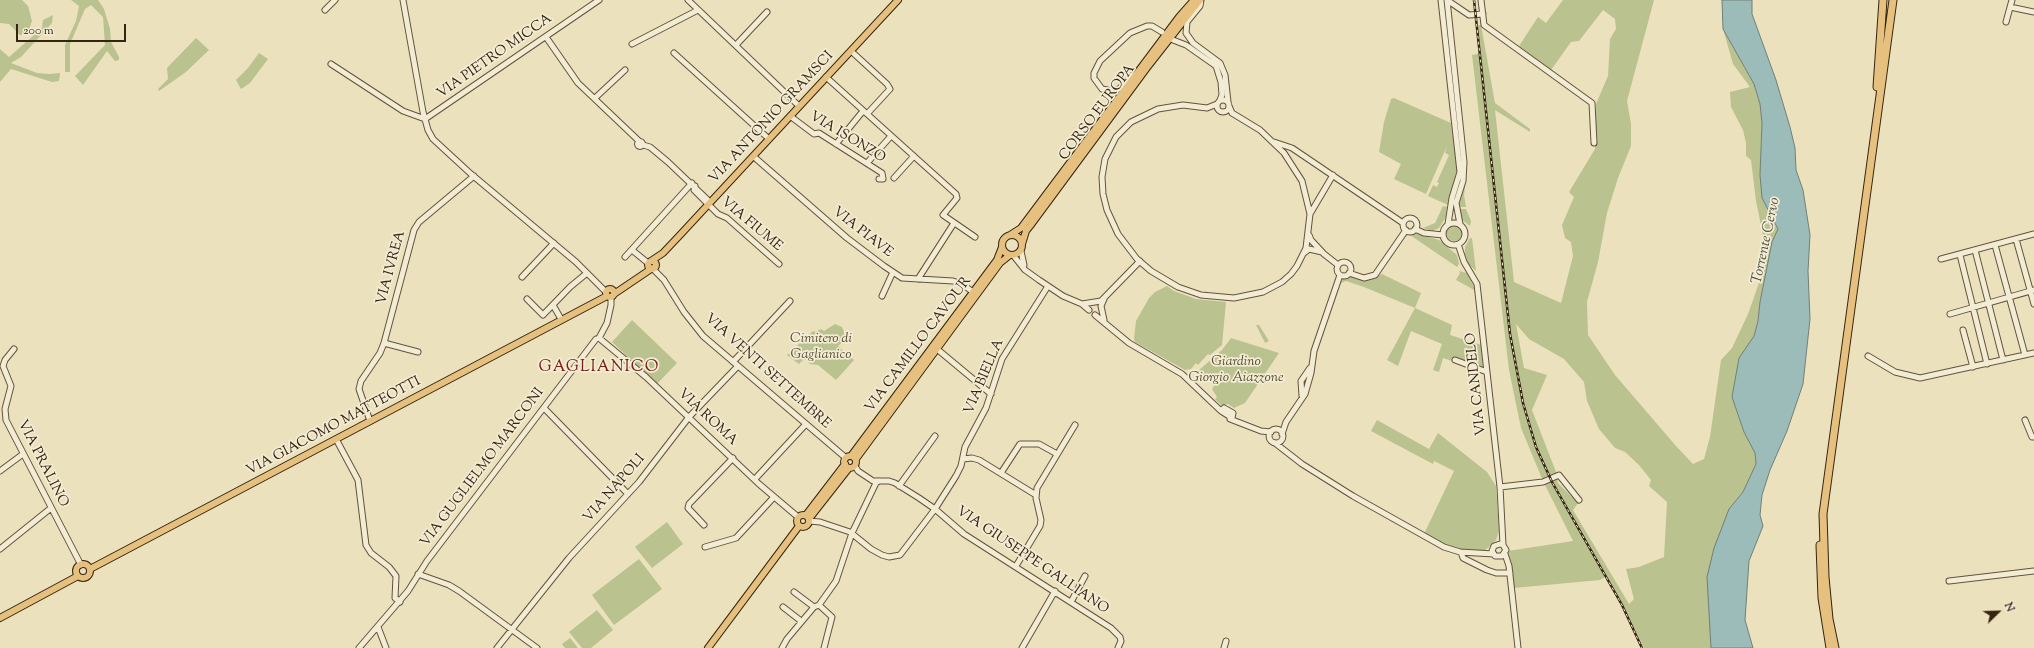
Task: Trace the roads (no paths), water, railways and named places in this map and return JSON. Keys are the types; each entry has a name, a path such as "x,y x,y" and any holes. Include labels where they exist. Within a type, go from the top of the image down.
{"highway":[{"path":"1877,87 1883,0"},
{"path":"1830,648 1820,578 1820,515 1889,0"},
{"path":"1835,648 1829,620 1825,577 1824,514 1893,0"}],"main road":[{"name":"CORSO EUROPA","path":"1010,235 1021,228 1194,0"},
{"name":"CORSO EUROPA","path":"1022,248 1024,236 1030,226 1174,32 1201,0"},
{"name":"VIA ANTONIO GRAMSCI","path":"609,293 652,265 851,51 895,1"},
{"path":"1010,235 1017,236 1022,248 1010,256 1002,247 1005,238 1010,235"},
{"name":"VIA CAMILLO CAVOUR","path":"708,648 799,526 805,527 808,519 999,256 1002,247"},
{"name":"VIA CAMILLO CAVOUR","path":"850,462 1010,256"},
{"name":"VIA GIACOMO MATTEOTTI","path":"90,569 561,320 609,293"},
{"path":"799,526 797,523 798,517 808,519"},
{"path":"0,618 78,576 82,578 87,577 90,574 90,569 85,565 81,565 77,571 78,576"}],"street":[{"path":"324,10 335,0"},
{"path":"402,0 425,119 434,139 474,176 554,243 609,293"},
{"name":"VIA PIETRO MICCA","path":"425,119 598,0"},
{"path":"688,0 799,106"},
{"path":"1173,40 1186,45 1216,66 1221,82 1222,95 1218,102 1217,108 1222,112 1228,110 1225,74 1220,63 1192,43 1186,33 1187,22 1200,6 1201,0"},
{"path":"1441,0 1460,172 1452,198 1448,224 1444,229 1443,235 1448,243 1458,244 1464,240 1466,233 1460,224 1456,203 1463,181 1464,162 1447,0"},
{"path":"1447,0 1469,15 1483,14"},
{"path":"1481,0 1484,25 1589,100 1593,107 1592,127 1594,133 1594,143"},
{"path":"2006,22 2012,0"},
{"path":"2010,7 2034,12"},
{"path":"632,44 698,10"},
{"path":"736,45 767,12"},
{"path":"1142,67 1119,89 1112,91 1102,89 1094,78 1094,73 1100,61 1130,33 1147,26 1152,26 1162,32"},
{"name":"VIA FIUME","path":"546,37 578,83 641,143 650,147 694,184 718,214 727,218 779,264"},
{"path":"836,144 865,112 890,90 887,84 851,51"},
{"path":"674,53 769,140"},
{"path":"331,64 403,112 425,119"},
{"path":"595,98 625,70"},
{"path":"826,77 957,196 943,214 975,236"},
{"path":"1223,100 1228,104 1232,113 1252,125 1273,141 1288,157 1302,181 1310,214 1308,234 1303,254 1297,266 1282,282 1263,292 1234,298 1210,297 1186,290 1157,275 1140,261 1118,234 1107,210 1102,177 1108,152 1125,127 1143,115 1170,107 1189,105 1207,108 1223,100"},
{"name":"VIA ISONZO","path":"790,116 814,134 819,133 868,163 884,175 884,179 879,178"},
{"path":"868,163 892,136"},
{"path":"1273,141 1292,148 1333,175 1403,223 1406,230"},
{"name":"VIA PIAVE","path":"753,156 859,248 902,278 954,282 962,284 973,292"},
{"path":"894,178 914,156"},
{"path":"1310,214 1333,175"},
{"name":"VIA IVREA","path":"370,421 359,389 361,381 380,353 384,344 414,230 419,222 474,176"},
{"path":"626,257 641,239 694,184"},
{"path":"1403,223 1406,219 1412,219 1416,222 1415,229"},
{"path":"1448,224 1454,222 1460,224"},
{"path":"918,279 954,223"},
{"path":"1406,230 1412,231 1415,229 1424,233 1443,235"},
{"path":"1350,272 1364,278 1376,275 1406,230"},
{"path":"1308,234 1311,240 1324,254"},
{"path":"1941,259 2034,234"},
{"path":"2016,239 2032,291 2034,304"},
{"path":"522,277 554,243"},
{"name":"VIA CANDELO","path":"1458,244 1464,262 1477,284 1500,487 1502,525 1498,545"},
{"path":"1996,245 2025,355"},
{"path":"1022,248 1024,268"},
{"name":"VIA VENTI SETTEMBRE","path":"632,250 652,265 700,333 850,462"},
{"path":"1303,254 1309,250 1318,250 1338,265"},
{"path":"1975,250 2003,360"},
{"path":"1960,254 1987,364"},
{"path":"1010,256 1048,286 1082,304 1129,343 1182,374 1223,410 1229,409 1232,417 1240,423 1261,431 1271,432 1277,430 1286,422 1302,399 1307,386 1323,322 1340,275"},
{"path":"1095,315 1104,299 1140,261"},
{"path":"1338,265 1346,263 1350,268 1350,272"},
{"path":"1338,265 1337,272 1340,275"},
{"path":"882,296 893,272"},
{"path":"1340,275 1346,275 1350,272"},
{"path":"527,299 543,315 570,287 587,273"},
{"name":"VIA BIELLA","path":"852,533 876,552 889,557 896,557 903,552 935,509 956,476 963,460 965,447 982,416 991,394 1002,359 1048,286"},
{"path":"1950,314 2032,291"},
{"name":"VIA GUGLIELMO MARCONI","path":"359,648 408,592 418,574 468,506 596,339 599,338 607,323 609,293"},
{"path":"733,362 790,301"},
{"path":"1082,304 1100,306"},
{"path":"1089,310 1091,304"},
{"path":"553,306 561,320"},
{"path":"1100,306 1105,323"},
{"path":"1964,330 1973,367"},
{"name":"VIA ROMA","path":"599,338 689,417 774,497 798,517"},
{"path":"384,344 418,352"},
{"name":"VIA PRALINO","path":"14,349 5,360 3,366 11,386 6,403 5,414 11,432 81,565"},
{"path":"937,349 991,394"},
{"path":"1868,356 1896,372 1920,378 2034,353"},
{"path":"1455,360 1487,372"},
{"name":"VIA NAPOLI","path":"497,648 569,558 653,465 689,417 738,366"},
{"path":"544,408 628,494"},
{"path":"2025,420 2032,437 2034,436"},
{"path":"1275,443 1279,442 1286,422"},
{"path":"755,479 806,424"},
{"path":"1016,566 1040,526 1041,520 1036,495 1037,488 1075,425"},
{"path":"1277,430 1282,436 1290,456"},
{"path":"1261,431 1290,456 1353,496 1487,570 1496,573 1510,573"},
{"path":"1270,439 1271,432"},
{"path":"899,486 935,436"},
{"path":"336,439 358,480 366,545 371,553 389,567 396,576 395,598 400,602"},
{"path":"1001,473 1020,444 1040,444 1057,454"},
{"path":"0,471 23,454"},
{"path":"704,525 688,508 689,504 732,458"},
{"path":"963,460 972,458 1001,473 1036,495"},
{"name":"VIA GIUSEPPE GALLIANO","path":"850,462 858,471 873,481 889,481 935,509 964,534 1055,591 1117,633 1121,641 1118,648"},
{"path":"1500,487 1542,482 1559,475 1579,500"},
{"path":"782,648 800,621 816,606 839,575 852,533 876,483 879,481"},
{"path":"705,547 736,538 774,497"},
{"path":"0,549 51,508"},
{"path":"808,519 852,533"},
{"path":"1482,553 1498,545 1505,548 1510,573 1518,648"},
{"path":"1496,556 1498,545"},
{"path":"1461,555 1482,553 1496,556 1505,562 1510,573"},
{"path":"1496,556 1505,554"},
{"path":"1949,581 2034,571"},
{"path":"418,574 449,585 459,591 535,648"},
{"path":"1071,602 1085,576"},
{"path":"1022,648 1055,591"},
{"path":"794,592 832,618 824,648"},
{"path":"783,607 800,621"},
{"path":"378,627 386,648"},
{"path":"1224,648 1226,641"}],"water":[{"path":"1722,0 1752,0 1752,14 1776,80 1790,127 1795,148 1796,170 1803,190 1810,235 1808,271 1810,319 1803,384 1787,431 1770,470 1762,495 1760,515 1763,526 1749,561 1745,620 1753,648 1711,648 1707,577 1714,548 1729,509 1743,492 1756,464 1755,453 1744,432 1732,397 1739,358 1754,336 1772,242 1778,229 1762,198 1760,175 1762,123 1760,104 1754,84 1723,29"}],"railway":[{"path":"1474,0 1510,334 1523,403 1536,447 1552,482 1622,605 1642,648"}],"district":[{"name":"GAGLIANICO","path":"599,368"}],"water label":[{"name":"Torrente Cervo","path":"1767,241"}],"park label":[{"name":"Cimitero di Gaglianico","path":"821,348"},
{"name":"Giardino Giorgio Aiazzone","path":"1236,372"}]}
